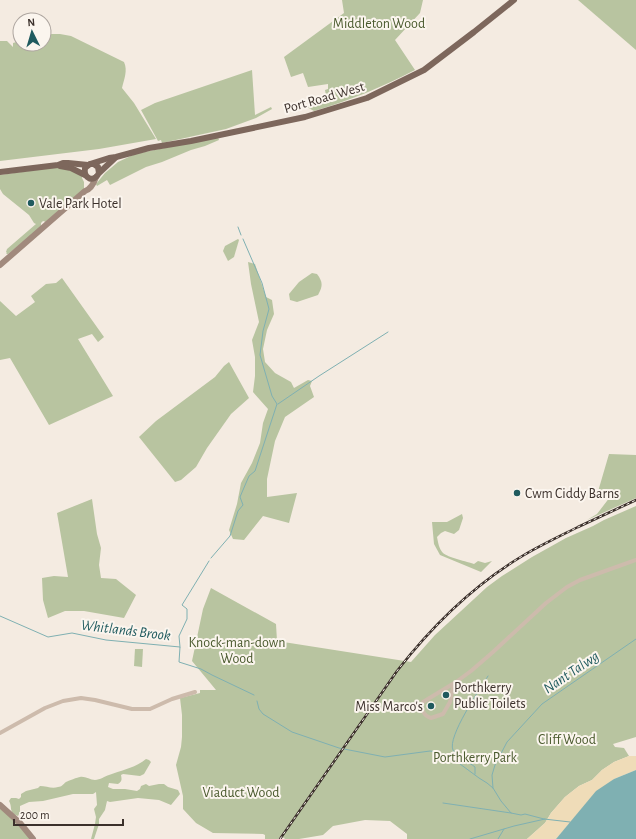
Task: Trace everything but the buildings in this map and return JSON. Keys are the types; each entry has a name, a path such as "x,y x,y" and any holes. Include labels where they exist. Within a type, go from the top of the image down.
{"main road":[{"name":"Port Road West","path":"89,165 109,158 149,148 305,117 367,98 424,70 514,0"},
{"name":"Port Road West","path":"97,175 116,157"},
{"path":"0,172 68,163 94,164 98,167 97,175 90,178 71,168 58,165"},
{"path":"86,176 85,168 89,165"}],"street":[{"path":"0,265 90,187 97,175"},
{"path":"85,191 87,183 86,176"},
{"path":"456,682 452,691 450,702 443,714 431,718 426,716 423,712 422,706 424,702 456,682 489,656 566,587 580,580 636,560"},
{"path":"0,733 45,708 64,701 81,698 132,709 150,709 172,699 195,692"},
{"path":"0,805 33,839"}],"green space":[{"name":"Middleton Wood","path":"342,0 423,0 420,13 395,40 415,70 365,93 314,111 307,107 327,101 325,90 328,89 328,84 308,87 303,73 291,77 284,57 344,13"},
{"path":"578,0 636,0 636,50"},
{"path":"52,34 60,34 71,36 124,62 126,72 122,88 134,103 156,139 99,149 0,161 0,41 7,41 12,46 12,52 52,52"},
{"path":"252,70 255,115 271,107 272,109 256,118 226,129 162,143 161,140 158,141 141,110 155,103"},
{"path":"218,137 219,140 146,167 110,185 107,180 97,186 96,184 105,173 118,162 135,154"},
{"path":"57,167 82,175 84,189 46,222 43,221 41,223 41,227 8,254 6,254 7,249 36,224 29,215 3,194 0,189 0,175"},
{"path":"238,239 234,257 228,261 223,251 225,246"},
{"path":"248,262 255,264 266,297 272,300 274,314 267,330 263,349 265,362 275,373 291,382 294,388 308,380 312,381 310,386 314,397 285,417 275,441 267,479 267,497 297,493 289,523 263,516 244,540 233,539 229,530 237,504 241,483 252,463 260,443 263,423 268,409 253,392 255,357 252,340 259,322"},
{"path":"312,273 317,274 321,282 321,289 318,295 297,302 290,300 289,294 299,282"},
{"path":"62,278 104,337 98,342 92,334 78,339 113,396 49,425 10,358 0,360 0,301 16,316 35,302 31,296 46,284 56,283"},
{"path":"229,362 249,398 231,414 207,448 196,467 181,480 175,482 139,437 156,421 215,377"},
{"path":"609,454 636,455 636,498 587,520 597,514 610,497 597,495"},
{"path":"92,499 97,534 101,548 99,565 101,578 116,579 136,595 124,618 84,611 65,611 48,618 43,600 42,578 54,576 68,577 57,513"},
{"name":"Porthkerry Park","path":"636,506 636,737 613,744 615,747 624,748 629,756 614,762 602,770 592,780 579,786 565,797 551,813 545,823 527,839 407,839 407,834 390,821 365,820 333,826 323,835 299,839 284,839 285,838 280,837 278,839 265,839 265,835 263,834 213,833 196,823 183,809 183,796 176,765 182,737 180,698 200,693 200,690 216,690 192,661 203,609 211,588 276,624 277,641 411,662 435,635 487,587 502,576 566,538"},
{"path":"462,514 463,518 459,530 454,534 445,531 441,533 437,537 439,545 445,555 453,558 474,564 478,561 485,563 492,561 481,572 440,555 434,544 432,522 447,522"},
{"path":"135,649 143,649 142,667 134,666"},
{"path":"146,759 151,762 144,774 140,776 123,774 121,775 121,780 118,784 109,783 108,787 113,789 137,791 141,786 146,784 149,786 164,784 178,790 180,794 171,805 159,800 138,798 110,802 107,801 105,810 99,819 99,824 94,839 91,839 96,817 94,809 97,805 96,792 93,794 73,794 43,801 29,802 20,806 18,816 12,811 9,801 11,798 19,799 21,794 26,791 38,788 40,786 54,788 59,787 66,782 79,777 93,780 99,779 133,767"},
{"path":"0,808 17,822 31,839 0,839"}],"sand":[{"path":"629,756 636,756 636,770 614,779 576,816 556,839 527,839 545,823 551,813 565,797 579,786 592,780 602,770 614,762"}],"water":[{"path":"636,770 636,839 556,839 596,791 614,779"}],"waterway":[{"path":"238,227 241,235"},
{"path":"211,558 230,536 238,511 243,505 240,497 249,476 255,471 277,404 272,396 260,355 263,331 269,309 262,283 243,239"},
{"path":"278,404 388,332"},
{"path":"180,647 179,636 187,619 187,609 182,605 209,561"},
{"name":"Whitlands Brook","path":"0,616 48,637 72,633 106,640 180,647 179,662 201,669 254,695"},
{"name":"Nant Talwg","path":"493,788 492,775 495,765 507,742 542,704 636,639"},
{"path":"475,774 475,767 454,752 452,744 459,724 488,676"},
{"name":"Whitlands Brook","path":"257,701 259,709 263,714 292,732 339,748 385,757 430,751 438,752 456,761 493,788 511,813 570,822"},
{"path":"443,803 511,813"},
{"path":"470,839 514,826 545,819"},
{"path":"498,839 504,829"}],"railway":[{"path":"280,839 397,671 410,654 455,607 488,579 524,555 578,527 636,500"}],"place":[{"name":"Vale Park Hotel","path":"31,203"},
{"name":"Cwm Ciddy Barns","path":"517,493"},
{"name":"Porthkerry Public Toilets","path":"446,695"},
{"name":"Miss Marco's","path":"431,706"}],"park label":[{"name":"Knock-man-down Wood","path":"237,650"},
{"name":"Cliff Wood","path":"567,739"},
{"name":"Viaduct Wood","path":"241,792"}]}
